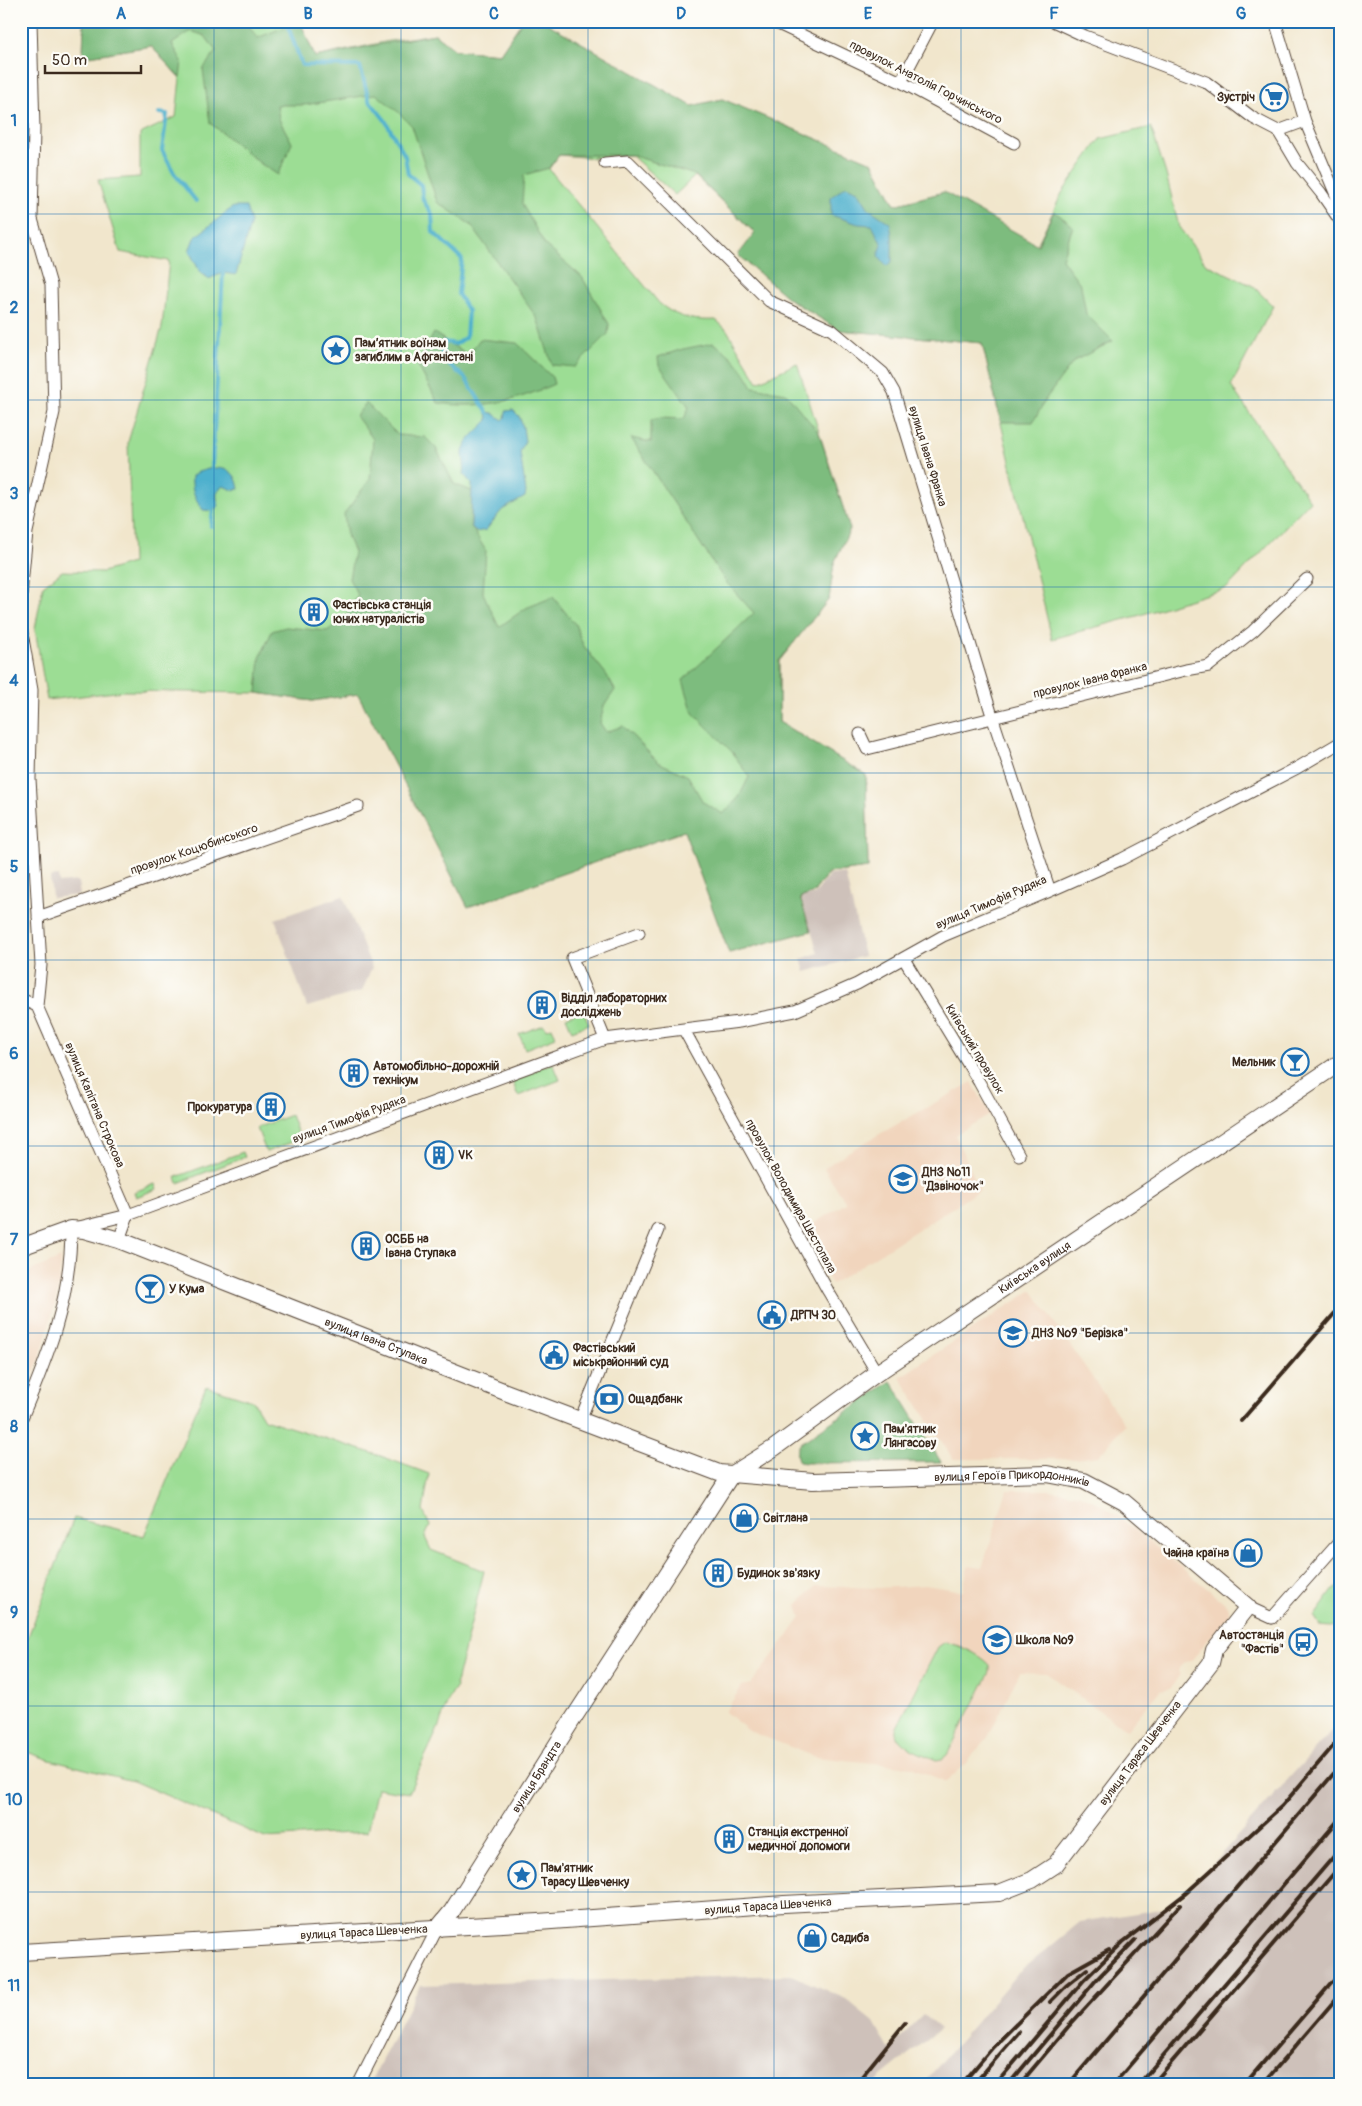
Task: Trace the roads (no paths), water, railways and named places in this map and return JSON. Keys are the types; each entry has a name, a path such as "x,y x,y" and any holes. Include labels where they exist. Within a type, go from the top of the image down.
{"street":[{"path":"21,596 27,532 54,412 51,285 32,219 34,130 31,21"},
{"name":"провулок Анатолія Горчинського","path":"772,21 901,82 1014,142"},
{"path":"901,82 933,21"},
{"path":"1052,21 1085,36 1206,82 1253,118 1278,131 1297,163 1341,222"},
{"path":"1275,21 1306,121 1341,207"},
{"path":"1278,131 1306,121"},
{"name":"вулиця Івана Франка","path":"604,162 628,161 769,301 832,330 883,373 894,392 993,719 1050,891"},
{"name":"провулок Івана Франка","path":"860,734 867,749 1186,670 1209,666 1253,631 1307,579"},
{"name":"вулиця Капітана Строкова","path":"21,627 32,690 26,778 41,965 37,1006 128,1215"},
{"name":"вулиця Тимофія Рудяка","path":"71,1229 128,1215 605,1039 739,1022 795,1011 857,984 943,936 1122,858 1297,768 1341,742"},
{"name":"провулок Коцюбинського","path":"38,917 358,806"},
{"path":"605,1039 572,958 639,933"},
{"name":"Київський провулок","path":"904,959 979,1082 1019,1155"},
{"path":"21,999 37,1006"},
{"name":"провулок Володимира Шестопала","path":"684,1030 828,1291 877,1373"},
{"name":"Київська вулиця","path":"731,1475 781,1443 877,1373 1341,1062"},
{"path":"119,1240 128,1215"},
{"path":"21,1420 46,1359 64,1302 71,1247 71,1229"},
{"name":"вулиця Івана Ступака","path":"21,1247 71,1229 84,1230 119,1240 580,1420 719,1473 731,1475"},
{"path":"580,1420 658,1230"},
{"name":"вулиця Героїв Прикордонників","path":"731,1475 814,1482 1047,1474 1084,1481 1102,1488 1124,1502 1248,1607"},
{"name":"вулиця Брандта","path":"358,2085 437,1929 452,1911 570,1722 731,1475"},
{"path":"1248,1607 1272,1618 1341,1540"},
{"name":"вулиця Тараса Шевченка","path":"21,1952 437,1929 792,1904 999,1893 1032,1880 1055,1864 1210,1664 1214,1650 1248,1607"}],"water":[{"path":"846,186 858,191 869,209 890,223 892,262 886,266 878,256 882,245 872,225 858,224 831,215 831,197"},
{"path":"233,207 246,207 251,222 236,275 223,273 209,279 200,272 189,251 194,238"},
{"path":"513,410 519,416 525,441 520,452 526,492 525,497 502,510 486,530 476,532 471,526 472,484 464,475 463,450 468,441 488,420 487,412 493,413 503,420 506,411"},
{"path":"212,468 231,472 236,479 239,489 233,490 223,486 220,488 217,494 219,506 213,511 203,510 194,494 192,486 192,476"}],"waterway":[{"path":"286,21 302,65 360,66 369,100 385,120 405,156 408,174 421,185 423,200 432,214 433,232 462,259 458,294 468,311 466,337 456,344 444,342 441,358 465,378 487,412"},
{"path":"159,113 167,114 162,150 174,173 196,201"},
{"path":"212,468 223,273"},
{"path":"211,526 213,511"}],"railway":[{"path":"1241,1421 1341,1306"},
{"path":"995,2085 1084,1980 1123,1942 1185,1894 1282,1806 1341,1737"},
{"path":"1068,2085 1341,1765"},
{"path":"1113,2085 1341,1817"},
{"path":"1138,2085 1341,1848"},
{"path":"1152,2085 1341,1865"},
{"path":"1019,2085 1068,2027 1180,1905"},
{"path":"1008,2085 1097,1979 1135,1940"},
{"path":"961,2085 993,2047 1068,1973 1109,1950"},
{"path":"1050,2002 1087,1969"},
{"path":"1244,2085 1341,1972"},
{"path":"1262,2085 1341,1993"},
{"path":"855,2085 905,2023"},
{"path":"973,2085 1019,2032"}],"place":[{"name":"Зустріч","path":"1274,97"},
{"name":"Пам’ятник воїнам загиблим в Афганістані","path":"336,350"},
{"name":"Фастівська станція юних натуралістів","path":"314,612"},
{"name":"Відділ лабораторних досліджень","path":"542,1005"},
{"name":"Мельник","path":"1295,1062"},
{"name":"Автомобільно-дорожній технікум","path":"354,1073"},
{"name":"Прокуратура","path":"271,1107"},
{"name":"VK","path":"439,1155"},
{"name":"ДНЗ №11 \"Дзвіночок\"","path":"903,1179"},
{"name":"ОСББ на Івана Ступака","path":"366,1246"},
{"name":"У Кума","path":"150,1289"},
{"name":"ДРПЧ 30","path":"772,1315"},
{"name":"ДНЗ №9 \"Берізка\"","path":"1013,1333"},
{"name":"Фастівський міськрайонний суд","path":"554,1355"},
{"name":"Ощадбанк","path":"609,1399"},
{"name":"Пам'ятник Лянгасову","path":"865,1436"},
{"name":"Світлана","path":"744,1518"},
{"name":"Чайна країна","path":"1248,1553"},
{"name":"Будинок зв'язку","path":"718,1573"},
{"name":"Школа №9","path":"997,1640"},
{"name":"Автостанція \"Фастів\"","path":"1303,1642"},
{"name":"Станція екстренної медичної допомоги","path":"729,1839"},
{"name":"Пам'ятник Тарасу Шевченку","path":"522,1875"},
{"name":"Садиба","path":"812,1938"}]}
